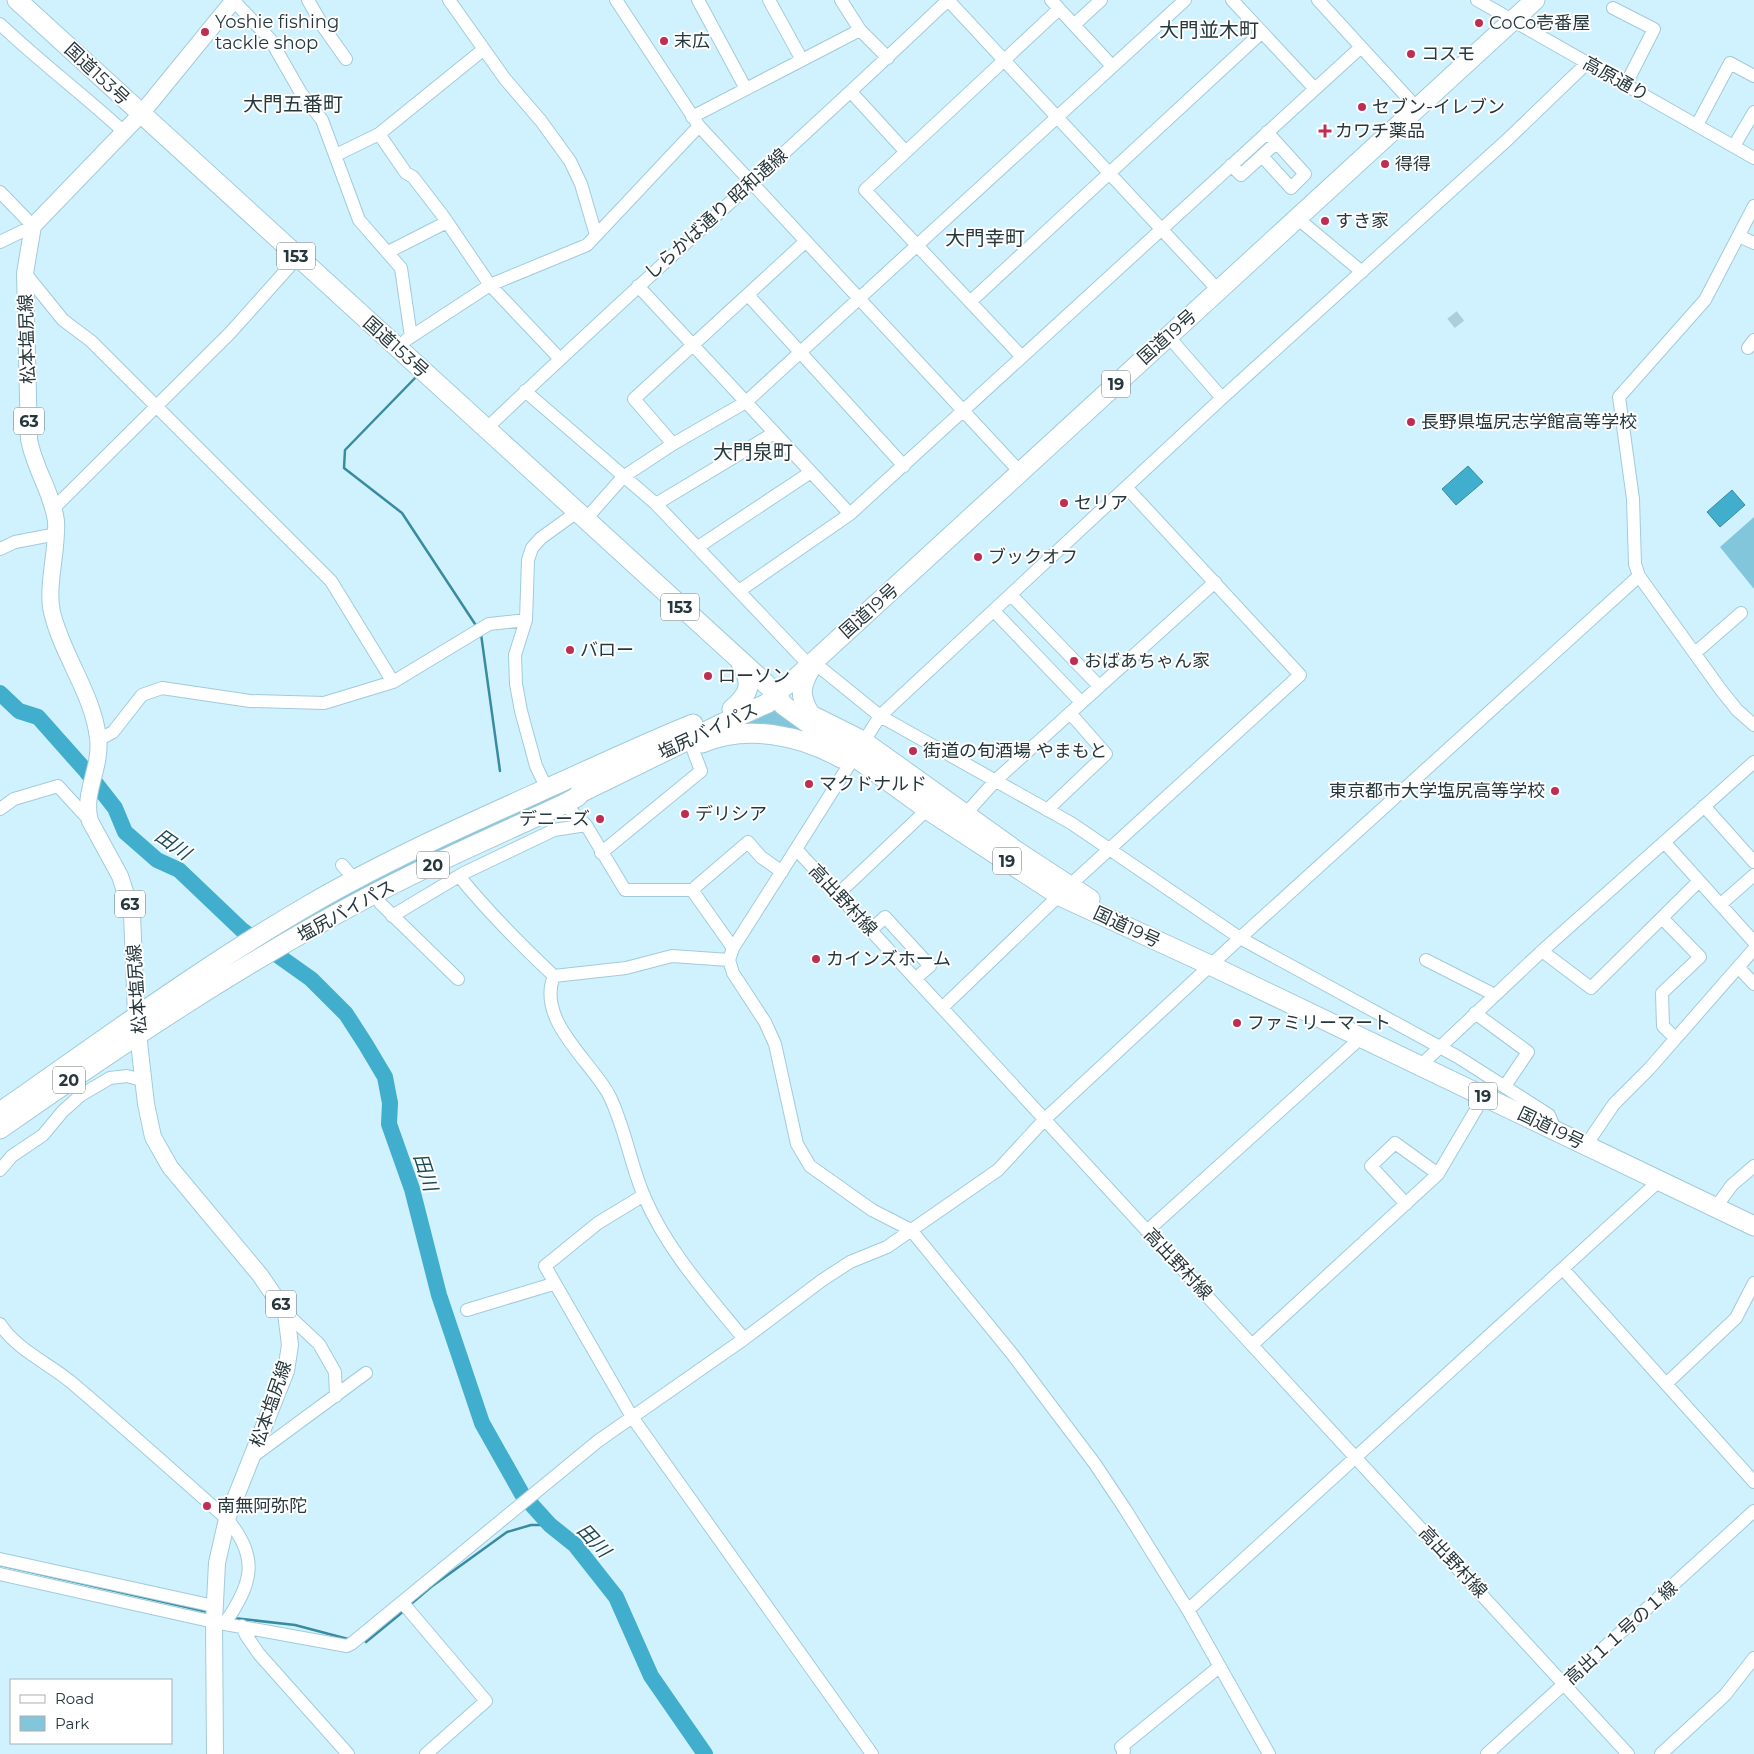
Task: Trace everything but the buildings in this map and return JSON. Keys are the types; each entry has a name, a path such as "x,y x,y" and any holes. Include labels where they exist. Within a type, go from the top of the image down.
{"highway":[{"name":"国道153号","path":"17,0 298,258 403,342 486,429 776,693"},
{"name":"国道19号","path":"776,693 815,665 1020,472 1535,0"},
{"path":"732,709 744,698 748,691 746,672 738,659"},
{"path":"810,714 801,698 801,690 815,665"},
{"name":"国道19号","path":"776,693 789,698 810,714 856,754 928,810 960,820 1064,891 1112,912 1212,966 1754,1226"},
{"name":"国道19号","path":"776,693 783,706 856,754 940,795 960,820"},
{"name":"塩尻バイパス","path":"0,1129 232,952 288,918 400,856 632,749 776,693"},
{"name":"塩尻バイパス","path":"0,1112 138,1024 380,891 570,800 580,793 668,749 768,703 776,693"},
{"path":"570,800 582,797 711,739 730,735 784,736 856,754"}],"main road":[{"path":"33,226 141,114 233,0"},
{"name":"松本塩尻線","path":"33,226 25,273 29,439 34,461 54,508 57,534 52,611 95,724 98,740 97,760 88,802 90,821 120,876 129,901 133,930 138,1024 146,1104 153,1137 170,1167 260,1275 286,1313 290,1345 286,1371 226,1519 217,1563 220,1616 215,1754"}],"street":[{"path":"233,0 274,43 301,93 322,120 359,220 401,268 403,342"},
{"path":"308,0 324,28 346,59"},
{"path":"449,0 570,161 581,184 596,235"},
{"path":"616,0 696,121 1020,472"},
{"path":"698,0 746,89"},
{"path":"769,0 802,60"},
{"path":"841,0 860,30 888,58"},
{"path":"948,0 1219,291"},
{"name":"しらかば通り 昭和通線","path":"486,429 638,286 888,58 948,0"},
{"path":"1075,24 1101,0"},
{"path":"547,789 536,766 516,684 515,654 526,620 528,560 532,548 541,538 581,516 623,477 673,444 746,402 1185,0"},
{"path":"1232,0 1315,89"},
{"path":"1318,0 1417,108"},
{"name":"高原通り","path":"1478,0 1754,158"},
{"path":"1022,357 865,190 1004,60 1055,4 1112,66"},
{"path":"1613,8 1654,29 1626,84"},
{"path":"0,24 34,57 84,94 124,132"},
{"path":"403,342 490,285 587,245 696,121 746,89 860,30"},
{"path":"970,302 1262,33"},
{"path":"739,591 850,514 964,412 1361,47"},
{"path":"336,155 379,134 484,49"},
{"name":"高出野村線","path":"1587,63 1362,272 1222,398 880,716 796,849 1628,1754"},
{"path":"1697,125 1730,64 1754,76"},
{"path":"851,92 905,151"},
{"path":"1734,146 1754,112"},
{"path":"1262,156 1291,188 1305,174 1267,132"},
{"path":"379,134 406,172 413,177 490,285 560,359"},
{"path":"1231,165 1241,175 1276,142"},
{"path":"0,192 33,226 0,242"},
{"path":"1754,206 1705,300 1619,397 1630,475 1635,564 1638,576 1726,697 1754,724"},
{"path":"1296,218 1362,272"},
{"path":"388,252 446,222"},
{"path":"1738,236 1754,243"},
{"path":"673,444 634,399 806,241"},
{"path":"54,508 230,333 298,258"},
{"path":"25,273 63,320 91,341 331,581 393,682"},
{"path":"638,286 850,514"},
{"path":"748,295 904,466"},
{"path":"1168,336 1222,398"},
{"path":"525,392 656,504 739,591 815,665 880,716 996,780 1097,839 1110,850 1240,938 1439,1047 1505,1086 1549,1115 1552,1122 1550,1128"},
{"path":"656,504 774,433"},
{"path":"698,547 811,472"},
{"path":"943,1007 1064,891 1300,675 1127,488"},
{"path":"0,549 16,542 57,534"},
{"path":"0,1559 220,1616 242,1626 347,1646 406,1606 544,1483 632,1417 850,1262 887,1248 998,1170 1045,1119 1240,938 1638,576"},
{"path":"960,820 996,780 1215,582"},
{"path":"1011,595 1098,686"},
{"path":"994,611 1081,702"},
{"path":"1695,653 1741,613"},
{"path":"98,740 113,732 142,695 162,688 250,700 309,704 348,698 393,682 489,624 526,620"},
{"path":"1047,810 1106,754 1070,712"},
{"path":"602,853 701,771 692,747"},
{"path":"1420,1066 1542,951 1754,762"},
{"path":"0,809 14,799 58,786 90,821"},
{"path":"838,894 928,810 940,795"},
{"path":"570,800 625,890 692,890 748,842 761,857 782,872"},
{"path":"1704,806 1754,862"},
{"path":"392,916 459,876 554,830 586,825"},
{"path":"1664,843 1754,942"},
{"path":"731,954 796,849"},
{"path":"1721,904 1754,875"},
{"path":"459,876 493,918 507,928 554,976"},
{"path":"1542,951 1591,988 1664,919 1700,881"},
{"path":"692,890 731,954 733,973 765,1022 775,1044 797,1144 810,1166 872,1210 912,1230 1013,1355 1095,1464 1188,1610 1269,1754"},
{"path":"380,903 458,979"},
{"path":"871,930 885,917 930,966 916,978"},
{"path":"1664,919 1700,957 1662,994 1662,1026 1675,1038"},
{"path":"1586,1145 1614,1104 1649,1069 1754,950"},
{"path":"554,976 626,968 672,956 731,954"},
{"path":"1426,960 1495,995"},
{"path":"1738,967 1754,984"},
{"path":"554,976 550,985 553,1010 569,1041 608,1093 621,1121 644,1195 670,1246 744,1339"},
{"path":"1475,1013 1528,1052 1505,1086"},
{"path":"1147,1231 1326,1070 1354,1044 1359,1036"},
{"path":"0,1170 12,1156 42,1135 63,1111 81,1095 110,1078 127,1076 145,1081"},
{"path":"1253,1344 1438,1174 1484,1096"},
{"path":"1406,1204 1371,1166 1395,1143 1438,1174"},
{"path":"1716,1207 1732,1185 1754,1166"},
{"path":"1188,1610 1660,1180"},
{"path":"644,1195 598,1223 545,1266 553,1284 632,1417 872,1754"},
{"path":"1564,1269 1754,1482"},
{"path":"1667,1383 1736,1318 1754,1283"},
{"path":"467,1310 553,1284"},
{"path":"286,1313 319,1344 335,1372 336,1396"},
{"path":"0,1324 15,1341 70,1382 226,1519 237,1532 248,1554 250,1564 249,1576 244,1592 220,1616"},
{"path":"252,1457 366,1373"},
{"name":"高出１１号の１線","path":"1487,1754 1754,1511"},
{"path":"0,1574 220,1616"},
{"path":"406,1606 486,1701 426,1754"},
{"path":"242,1626 246,1635 260,1654 348,1754"},
{"path":"1661,1754 1724,1695 1754,1658"},
{"path":"1123,1754 1124,1751 1121,1747 1219,1666"}],"green space":[{"path":"1754,517 1754,589 1720,547"},
{"path":"775,708 804,731 772,725 725,726"},
{"path":"694,729 292,930 290,928 311,911 353,887"}],"shaded area":[{"path":"1468,466 1483,482 1456,505 1442,489"},
{"path":"1732,490 1745,505 1720,527 1707,512"}],"waterway":[{"path":"416,377 345,450 344,468 402,513 477,627"},
{"path":"481,634 500,771"},
{"name":"田川","path":"0,693 19,711 38,717 86,771 115,808 125,832 157,860 179,870 242,930 311,979 346,1014 385,1077 390,1103 389,1124 412,1189 439,1295 482,1423 522,1494 550,1525 575,1545 616,1597 651,1676 705,1754"},
{"path":"411,1604 431,1587 507,1532 531,1525 550,1525"},
{"path":"0,1565 208,1612"},
{"path":"366,1642 405,1610"},
{"path":"233,1618 295,1625 348,1639"}],"tunnel":[{"path":"1452,315 1460,325"}],"place":[{"name":"CoCo壱番屋","path":"1479,23"},
{"name":"Yoshie fishing tackle shop","path":"205,32"},
{"name":"末広","path":"664,41"},
{"name":"コスモ","path":"1411,54"},
{"name":"セブン-イレブン","path":"1362,107"},
{"name":"カワチ薬品","path":"1325,131"},
{"name":"得得","path":"1385,164"},
{"name":"すき家","path":"1325,221"},
{"name":"長野県塩尻志学館高等学校","path":"1411,422"},
{"name":"セリア","path":"1064,503"},
{"name":"ブックオフ","path":"978,557"},
{"name":"バロー","path":"570,650"},
{"name":"おばあちゃん家","path":"1074,661"},
{"name":"ローソン","path":"708,676"},
{"name":"街道の旬酒場 やまもと","path":"913,751"},
{"name":"マクドナルド","path":"809,784"},
{"name":"東京都市大学塩尻高等学校","path":"1555,791"},
{"name":"デリシア","path":"685,814"},
{"name":"デニーズ","path":"600,819"},
{"name":"カインズホーム","path":"816,959"},
{"name":"ファミリーマート","path":"1237,1023"},
{"name":"南無阿弥陀","path":"207,1506"}],"district":[{"name":"大門並木町","path":"1209,30"},
{"name":"大門五番町","path":"293,104"},
{"name":"大門幸町","path":"985,238"},
{"name":"大門泉町","path":"753,452"}]}
